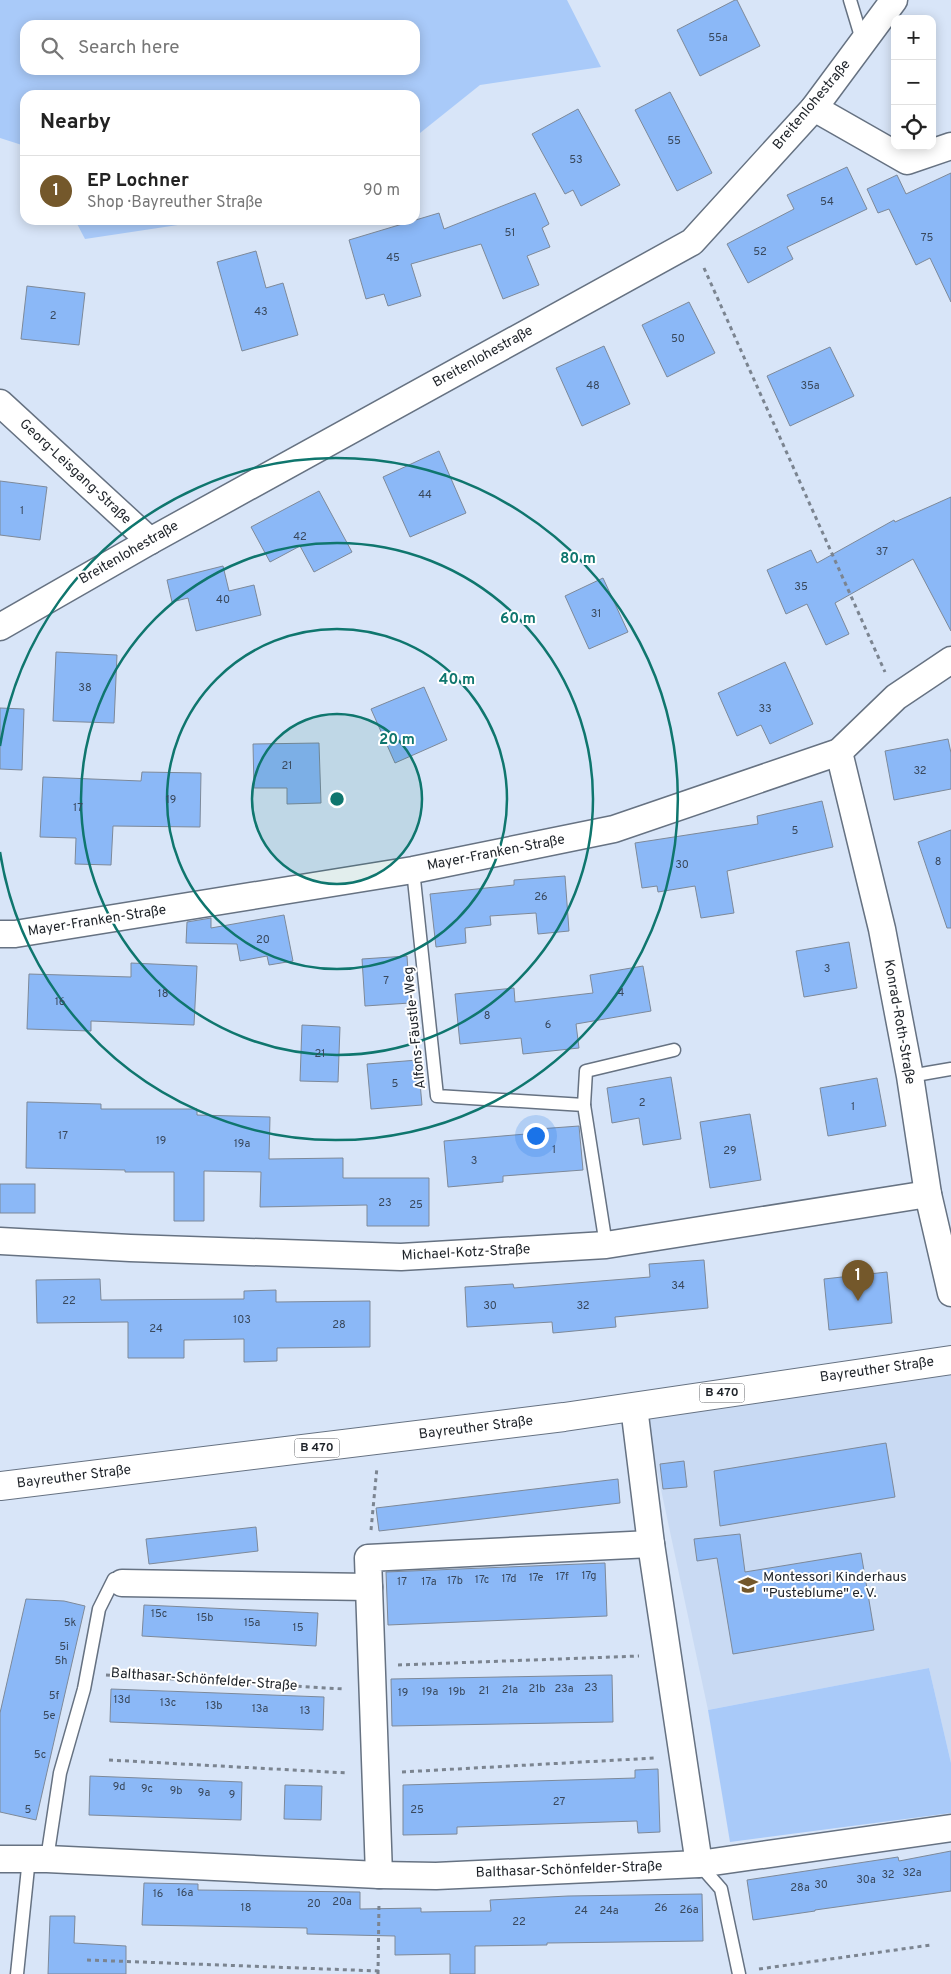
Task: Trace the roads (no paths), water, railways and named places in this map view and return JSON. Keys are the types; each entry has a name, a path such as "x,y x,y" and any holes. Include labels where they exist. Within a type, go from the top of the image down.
{"main road":[{"name":"Bayreuther Straße","path":"0,1486 379,1441 634,1407 951,1360"}],"street":[{"name":"Breitenlohestraße","path":"0,627 150,540 692,242 814,108 894,0"},
{"path":"814,108 906,161 951,146"},
{"name":"Georg-Leisgang-Straße","path":"0,403 150,540"},
{"name":"Mayer-Franken-Straße","path":"0,934 15,934 413,870 614,829 839,752 896,697 951,660"},
{"name":"Konrad-Roth-Straße","path":"839,752 882,929 910,1076 928,1194 951,1293"},
{"name":"Michael-Kotz-Straße","path":"0,1241 130,1248 401,1257 606,1245 928,1194"},
{"path":"634,1407 651,1544 699,1864"},
{"path":"379,1875 368,1558 651,1544"},
{"path":"118,1581 369,1587"},
{"name":"Balthasar-Schönfelder-Straße","path":"0,1859 436,1876 699,1864 951,1828"}],"lane":[{"path":"850,0 863,43"},
{"name":"Alfons-Fäustle-Weg","path":"413,870 437,1096 584,1105"},
{"path":"606,1245 584,1105 586,1072 674,1050"},
{"path":"910,1076 951,1069"},
{"path":"17,1974 38,1859 84,1689 99,1610 118,1581"},
{"path":"699,1864 721,1889 738,1973"}],"place":[{"name":"EP Lochner","path":"858,1301"},
{"name":"Montessori Kinderhaus \"Pusteblume\" e. V.","path":"748,1585"}]}
